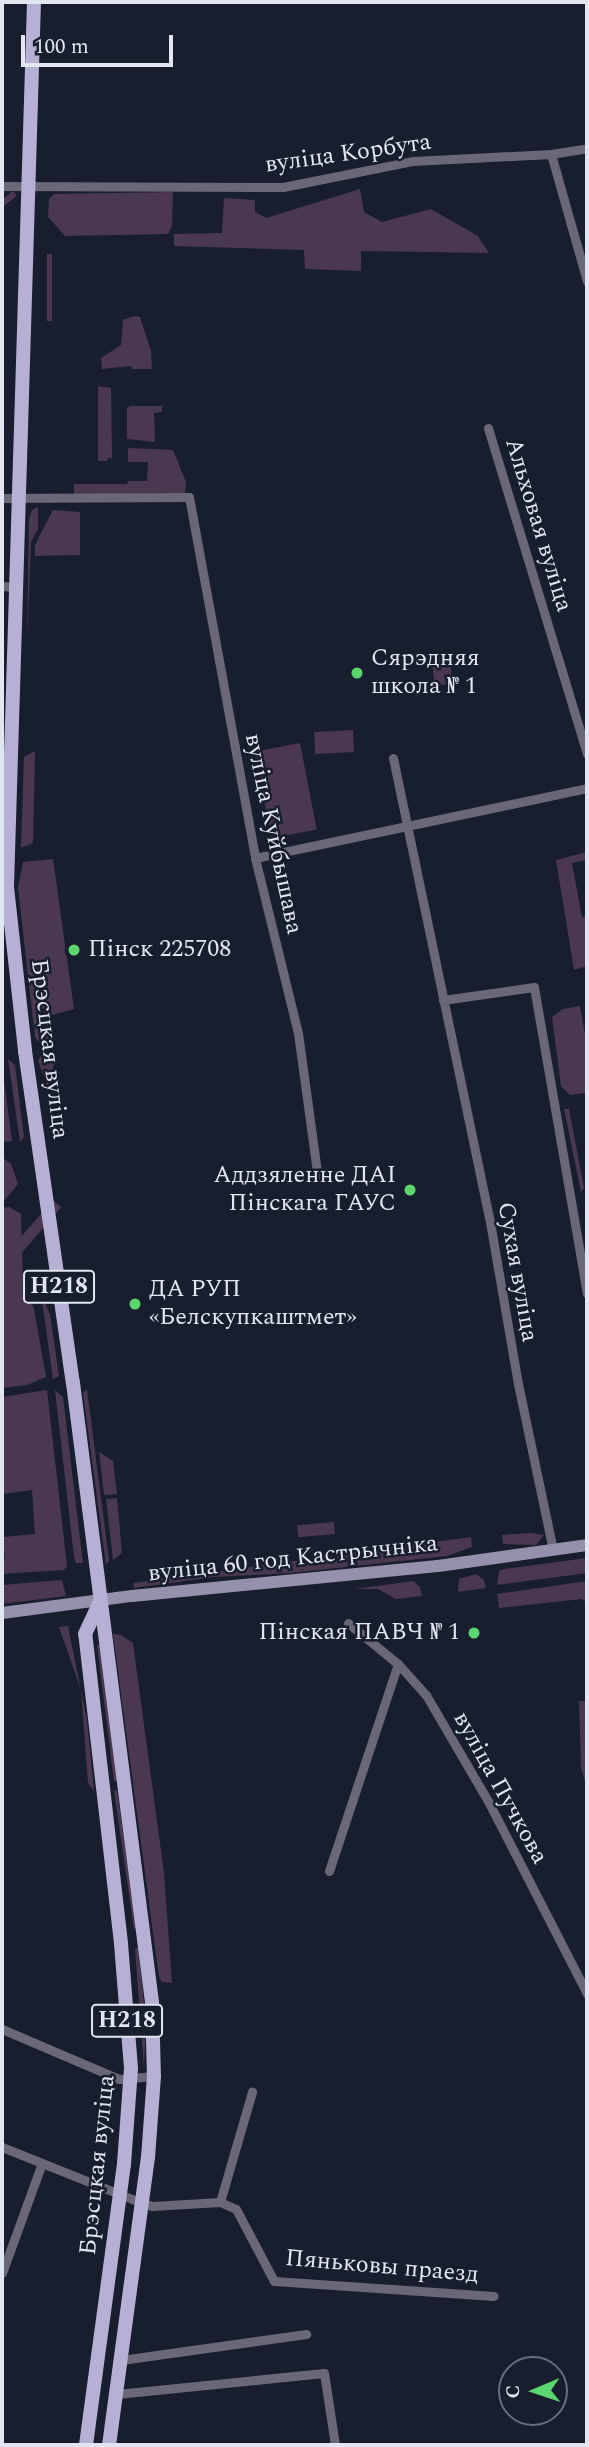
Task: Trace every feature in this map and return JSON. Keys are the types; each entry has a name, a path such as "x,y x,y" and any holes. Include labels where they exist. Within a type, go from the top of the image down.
{"main road":[{"name":"Брэсцкая вуліца","path":"36,5 18,500 9,586 5,887 24,1051 145,1933 152,2002 154,2076 142,2203 109,2445"},
{"name":"Брэсцкая вуліца","path":"86,2445 120,2195 130,2078 121,1943 85,1634 100,1600"}],"street":[{"name":"вуліца Корбута","path":"2,186 283,187 413,161 551,155 587,148"},
{"path":"551,155 587,281"},
{"name":"Альховая вуліца","path":"488,428 587,754"},
{"name":"вуліца Куйбышава","path":"18,500 189,497 255,858 298,1033 317,1179"},
{"path":"2,498 18,500"},
{"name":"Сухая вуліца","path":"393,758 553,1550"},
{"path":"255,858 587,788"},
{"path":"443,1000 534,987 587,1293"},
{"name":"вуліца 60 год Кастрычніка","path":"2,1613 100,1600 438,1566 587,1545"},
{"name":"вуліца Пучкова","path":"348,1623 398,1664 426,1695 454,1742 587,1994"},
{"path":"329,1871 398,1664"},
{"path":"2,2029 119,2079 154,2076"},
{"path":"2,2147 152,2206 220,2202 252,2092"},
{"path":"2,2273 42,2162"},
{"name":"Пяньковы праезд","path":"220,2202 236,2209 274,2281 493,2296"},
{"path":"121,2360 306,2334"},
{"path":"117,2394 324,2373 335,2445"}],"shaded area":[{"path":"360,189 364,212 382,222 431,209 478,236 489,253 361,251 361,271 305,269 304,250 174,246 174,234 222,233 224,198 255,200 255,212 266,218"},
{"path":"13,191 17,196 2,208 2,200"},
{"path":"173,192 172,226 168,234 65,236 48,217 49,199 54,194"},
{"path":"47,254 52,254 52,321 47,321"},
{"path":"140,317 151,351 152,369 132,369 131,366 102,369 101,358 121,345 123,320"},
{"path":"98,386 111,388 112,458 107,461 98,461"},
{"path":"162,406 162,412 154,413 155,442 127,439 127,408"},
{"path":"128,448 173,450 186,482 185,493 74,495 74,484 127,484 128,481 147,481 148,462 128,462"},
{"path":"38,507 38,529 31,542 27,642 29,519 32,510"},
{"path":"53,510 80,512 80,555 35,556 35,545"},
{"path":"450,653 452,684 434,685 432,654"},
{"path":"353,730 354,752 315,754 314,732"},
{"path":"300,743 317,829 272,838 255,752"},
{"path":"35,751 33,843 21,848 24,757"},
{"path":"587,852 587,860 572,863 582,917 587,916 587,966 574,970 556,860"},
{"path":"53,859 74,1009 52,1015 53,1044 41,1045 35,1037 18,888 23,862"},
{"path":"580,1006 587,1046 587,1106 585,1093 570,1095 561,1086 552,1017 563,1009"},
{"path":"54,1055 55,1060 48,1088 38,1061 40,1057"},
{"path":"8,1059 15,1065 24,1137 20,1142"},
{"path":"2,1065 12,1141 2,1142"},
{"path":"564,1109 569,1109 584,1188 581,1192"},
{"path":"2,1157 11,1164 18,1184 5,1200 2,1199"},
{"path":"53,1200 61,1207 2,1275 2,1259"},
{"path":"9,1207 21,1214 23,1283 34,1309 46,1377 27,1385 2,1388 2,1208"},
{"path":"41,1293 50,1315 59,1376 53,1379"},
{"path":"87,1389 109,1560 106,1565 83,1393"},
{"path":"47,1390 67,1566 64,1570 2,1574 2,1560 5,1559 3,1537 35,1534 32,1490 2,1494 2,1397"},
{"path":"55,1390 63,1397 83,1563 76,1563 74,1557"},
{"path":"99,1452 113,1461 117,1494 104,1495"},
{"path":"117,1498 122,1553 113,1560 106,1499"},
{"path":"334,1522 335,1534 298,1537 297,1525"},
{"path":"502,1535 544,1535 536,1545 503,1544"},
{"path":"471,1537 472,1547 447,1556 290,1573 214,1577 134,1588 133,1583"},
{"path":"587,1558 587,1573 497,1585 499,1571 504,1569"},
{"path":"476,1574 484,1580 486,1588 458,1592 459,1579"},
{"path":"62,1580 66,1596 2,1604 2,1585"},
{"path":"413,1581 420,1587 422,1596 396,1599 378,1589 355,1589"},
{"path":"587,1581 587,1603 582,1599 499,1608 497,1594"},
{"path":"68,1626 81,1690 59,1627"},
{"path":"113,1634 121,1635 133,1643 164,1873 172,1983 162,1982 159,1977"},
{"path":"97,1645 101,1645 117,1780 114,1782"},
{"path":"81,1691 87,1720 94,1791 88,1783"},
{"path":"579,1701 587,1701 587,1789 581,1767"},
{"path":"117,1790 136,1927 134,1929 114,1791"},
{"path":"138,1947 146,2022 144,2068 135,1949"}],"place":[{"name":"Сярэдняя школа № 1","path":"357,673"},
{"name":"Пінск 225708","path":"74,950"},
{"name":"Аддзяленне ДАІ Пінскага ГАУС","path":"410,1190"},
{"name":"ДА РУП «Белскупкаштмет»","path":"135,1304"},
{"name":"Пінская ПАВЧ № 1","path":"474,1633"}]}
